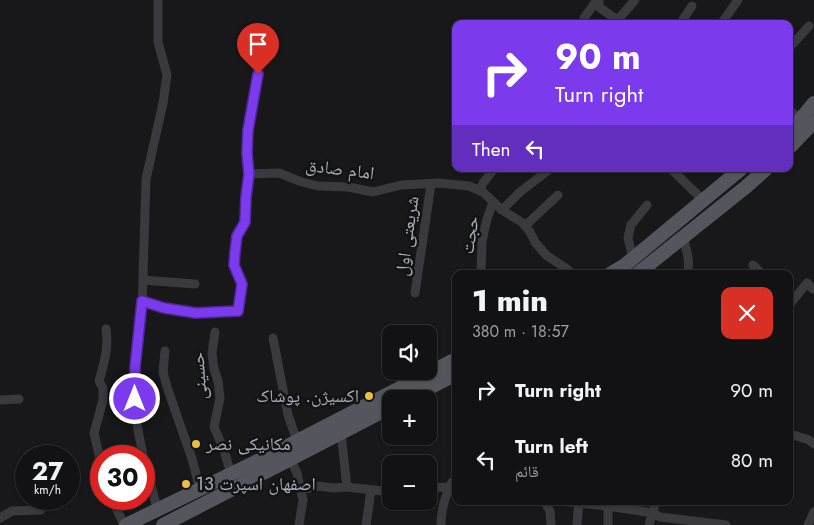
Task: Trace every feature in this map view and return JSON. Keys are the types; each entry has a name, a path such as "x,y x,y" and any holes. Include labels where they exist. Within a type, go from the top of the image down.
{"main road":[{"path":"793,116 814,98"},
{"path":"793,128 814,103"},
{"path":"793,144 814,122"},
{"path":"617,270 737,172"},
{"path":"712,213 714,206 753,172"},
{"path":"642,270 762,172"},
{"path":"168,523 341,433 372,410 452,361"},
{"path":"425,390 452,376"},
{"path":"125,525 297,441 372,410 382,408"}],"street":[{"path":"140,445 135,414 135,368 142,301 146,179 163,103 167,75 158,42 158,0"},
{"path":"584,18 598,0"},
{"path":"598,0 599,7 615,20"},
{"path":"620,20 635,0"},
{"path":"724,20 738,0"},
{"path":"683,20 692,6"},
{"path":"793,44 809,26"},
{"path":"142,301 164,308 196,313 238,311 242,284 234,265 235,252 237,236 245,222 249,174 247,153 248,130 258,74"},
{"path":"480,191 483,183 492,172"},
{"path":"502,210 542,172"},
{"path":"674,172 703,200"},
{"name":"امام صادق","path":"249,174 279,173 318,186 348,187 372,192 401,185 469,186 483,192 502,210 523,223 546,255 569,270"},
{"name":"شریعتی اول","path":"415,293 431,184"},
{"path":"526,226 558,195"},
{"name":"حجت","path":"480,270 482,241 493,202"},
{"path":"633,258 628,238 631,225 647,206"},
{"path":"683,237 687,253 688,270"},
{"path":"753,265 758,270"},
{"path":"143,280 195,284"},
{"path":"793,300 807,283 813,289"},
{"path":"97,445 94,433 103,400 104,388 99,381 106,355 108,339 106,329"},
{"name":"حسینی","path":"215,332 212,354 220,398 214,427 224,450 231,474"},
{"path":"273,338 288,415 297,441"},
{"path":"165,351 163,372 200,489"},
{"path":"0,400 19,399"},
{"path":"341,433 347,487"},
{"path":"793,435 814,444"},
{"path":"290,459 298,473 303,500 299,525"},
{"path":"437,487 452,484"},
{"path":"441,525 446,494 452,485"},
{"path":"300,490 319,486 382,491"},
{"path":"366,525 371,490"},
{"path":"155,502 157,510"},
{"path":"546,505 550,511 551,525"},
{"path":"577,525 579,505"},
{"path":"601,505 653,513 660,517 681,522 724,525"},
{"path":"649,525 655,505"},
{"path":"608,506 608,525"},
{"path":"0,518 12,511 41,510"},
{"path":"118,510 125,525"},
{"path":"808,525 814,512"}],"place":[{"name":"اکسیژن. پوشاک","path":"369,396"},
{"name":"مکانیکی نصر","path":"196,444"},
{"name":"اصفهان اسپرت 13","path":"186,484"}],"route":[{"path":"135,399 135,368 142,301 164,308 196,313 238,311 242,284 234,265 235,252 237,236 245,222 249,174 247,153 248,130 258,74"}]}
